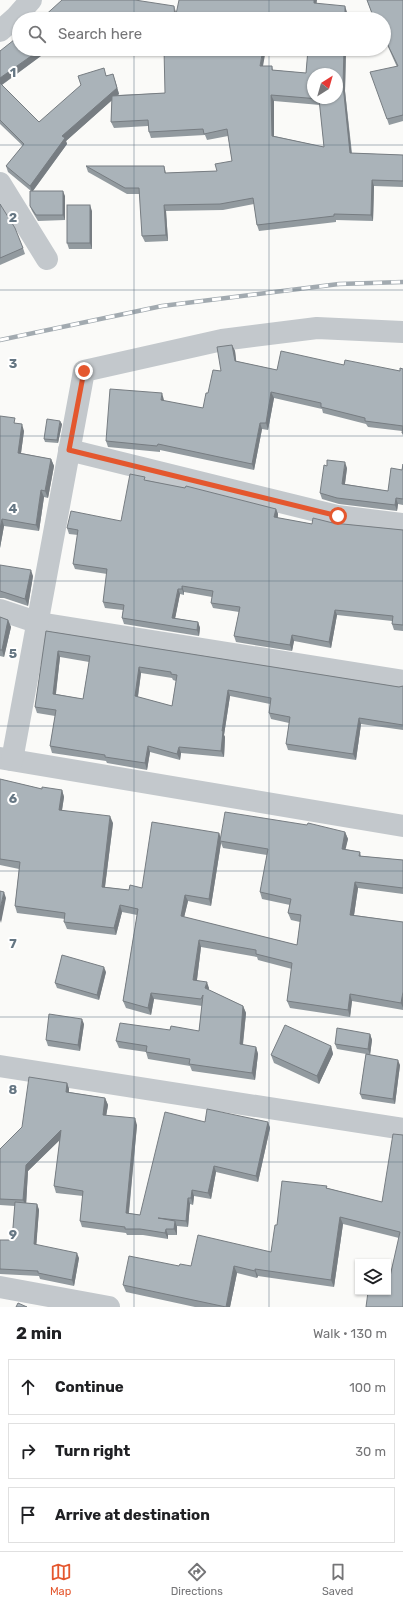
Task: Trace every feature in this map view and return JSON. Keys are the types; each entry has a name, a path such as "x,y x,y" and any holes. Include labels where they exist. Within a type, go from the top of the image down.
{"street":[{"path":"20,12 31,0"},
{"path":"0,31 12,20"},
{"path":"0,183 47,260"},
{"path":"403,332 317,328 222,340 84,371 39,623 6,759 403,826"},
{"path":"69,450 338,516 403,524"},
{"path":"0,610 39,623 403,681"},
{"path":"0,1066 403,1129"},
{"path":"0,1287 109,1307"}],"building":[{"path":"62,0 135,0 174,6 174,12 49,12"},
{"path":"179,0 314,0 314,3 345,6 345,12 176,12"},
{"path":"367,0 403,0 403,115 387,119 370,72 398,66 391,52 391,12 372,12"},
{"path":"12,42 12,56 31,56 0,78 0,51"},
{"path":"164,56 262,56 260,66 272,66 272,70 306,73 307,56 344,56 343,85 350,153 403,155 403,181 372,180 371,215 334,214 334,216 257,225 253,198 220,204 164,205 166,235 142,236 139,188 125,188 86,166 164,166 165,173 217,171 215,164 232,161 227,129 204,134 203,129 149,132 148,120 111,122 112,96 165,93","holes":["307,68 343,68 343,104 320,104 324,147 272,136 271,95 307,98"]},
{"path":"104,68 106,76 113,74 117,88 62,136 65,138 30,186 6,166 24,144 0,120 0,83 39,122 81,85 78,76"},
{"path":"30,191 63,191 63,215 36,215 30,206"},
{"path":"0,204 15,228 23,248 0,258"},
{"path":"67,205 90,205 90,243 67,243"},
{"path":"232,345 235,361 277,370 281,351 344,365 345,360 400,371 400,368 403,369 403,426 365,421 365,418 321,407 321,403 271,392 266,423 260,423 252,464 158,444 157,446 106,441 110,389 162,393 161,400 203,408 213,370 221,371 217,347"},
{"path":"0,416 15,418 14,423 22,424 18,453 51,459 45,491 41,490 36,525 2,519 0,529"},
{"path":"47,419 60,421 57,440 44,439"},
{"path":"327,460 345,462 342,484 388,491 391,468 402,470 403,464 403,499 396,498 395,505 337,498 320,493 324,465 327,466"},
{"path":"130,474 145,477 144,480 185,488 186,486 276,509 274,517 312,524 313,518 333,523 403,530 403,625 392,624 393,616 335,610 329,642 292,635 290,645 234,636 240,607 211,603 213,591 182,586 182,589 178,589 172,618 198,622 197,630 122,618 124,605 103,602 107,569 73,564 78,530 67,528 71,511 121,521"},
{"path":"0,565 31,570 25,599 0,591"},
{"path":"0,617 8,620 2,650 0,650"},
{"path":"46,631 399,687 403,686 403,725 359,718 353,754 286,744 290,717 269,713 271,698 228,690 222,731 221,751 179,747 177,754 148,746 145,763 50,746 56,710 35,707","holes":["58,651 90,656 83,699 53,694","139,667 171,672 171,674 177,675 172,706 135,696"]},
{"path":"0,779 42,789 42,787 62,790 59,810 110,816 102,887 129,890 130,885 142,888 152,822 219,833 209,899 185,895 181,916 297,945 301,915 288,913 291,899 260,892 268,849 220,841 225,812 307,825 308,823 345,832 342,849 360,852 359,856 403,860 403,888 355,882 350,915 403,922 403,992 401,1003 350,994 348,1010 287,1001 292,963 256,954 256,950 199,940 193,980 207,982 205,988 243,1006 240,1044 256,1047 252,1073 189,1064 190,1059 146,1052 147,1046 116,1041 120,1023 170,1030 171,1026 199,1031 203,995 201,999 151,993 148,1008 123,1001 138,909 120,905 114,928 64,922 65,913 15,906 20,862 0,859"},
{"path":"0,891 4,892 0,909"},
{"path":"62,955 104,967 97,995 55,983"},
{"path":"49,1014 82,1019 78,1045 46,1040"},
{"path":"285,1025 331,1046 317,1076 271,1055"},
{"path":"337,1028 370,1034 368,1049 335,1044"},
{"path":"366,1054 398,1060 393,1099 360,1094"},
{"path":"29,1077 67,1083 66,1092 105,1098 103,1115 135,1118 126,1213 140,1215 165,1112 205,1122 207,1109 268,1122 256,1176 214,1166 208,1193 192,1190 191,1198 188,1198 186,1221 158,1218 175,1221 174,1229 166,1229 165,1233 140,1229 125,1229 125,1227 80,1221 83,1191 54,1186 61,1130 26,1165 23,1200 0,1199 0,1149 22,1127"},
{"path":"393,1134 403,1135 403,1307 366,1307 368,1295 391,1295 391,1272 400,1232 340,1217 331,1280 255,1269 255,1271 234,1266 226,1307 123,1285 129,1256 179,1266 180,1264 191,1266 198,1235 271,1252 275,1225 277,1225 282,1181 327,1186 326,1188 382,1202"},
{"path":"15,1202 37,1204 34,1244 77,1253 72,1280 38,1273 38,1271 0,1269 0,1240 12,1240"},
{"path":"18,1303 27,1307 16,1307"}],"railway":[{"path":"0,340 162,306 339,284 403,282"}],"route":[{"path":"84,371 69,450 338,516"}]}
